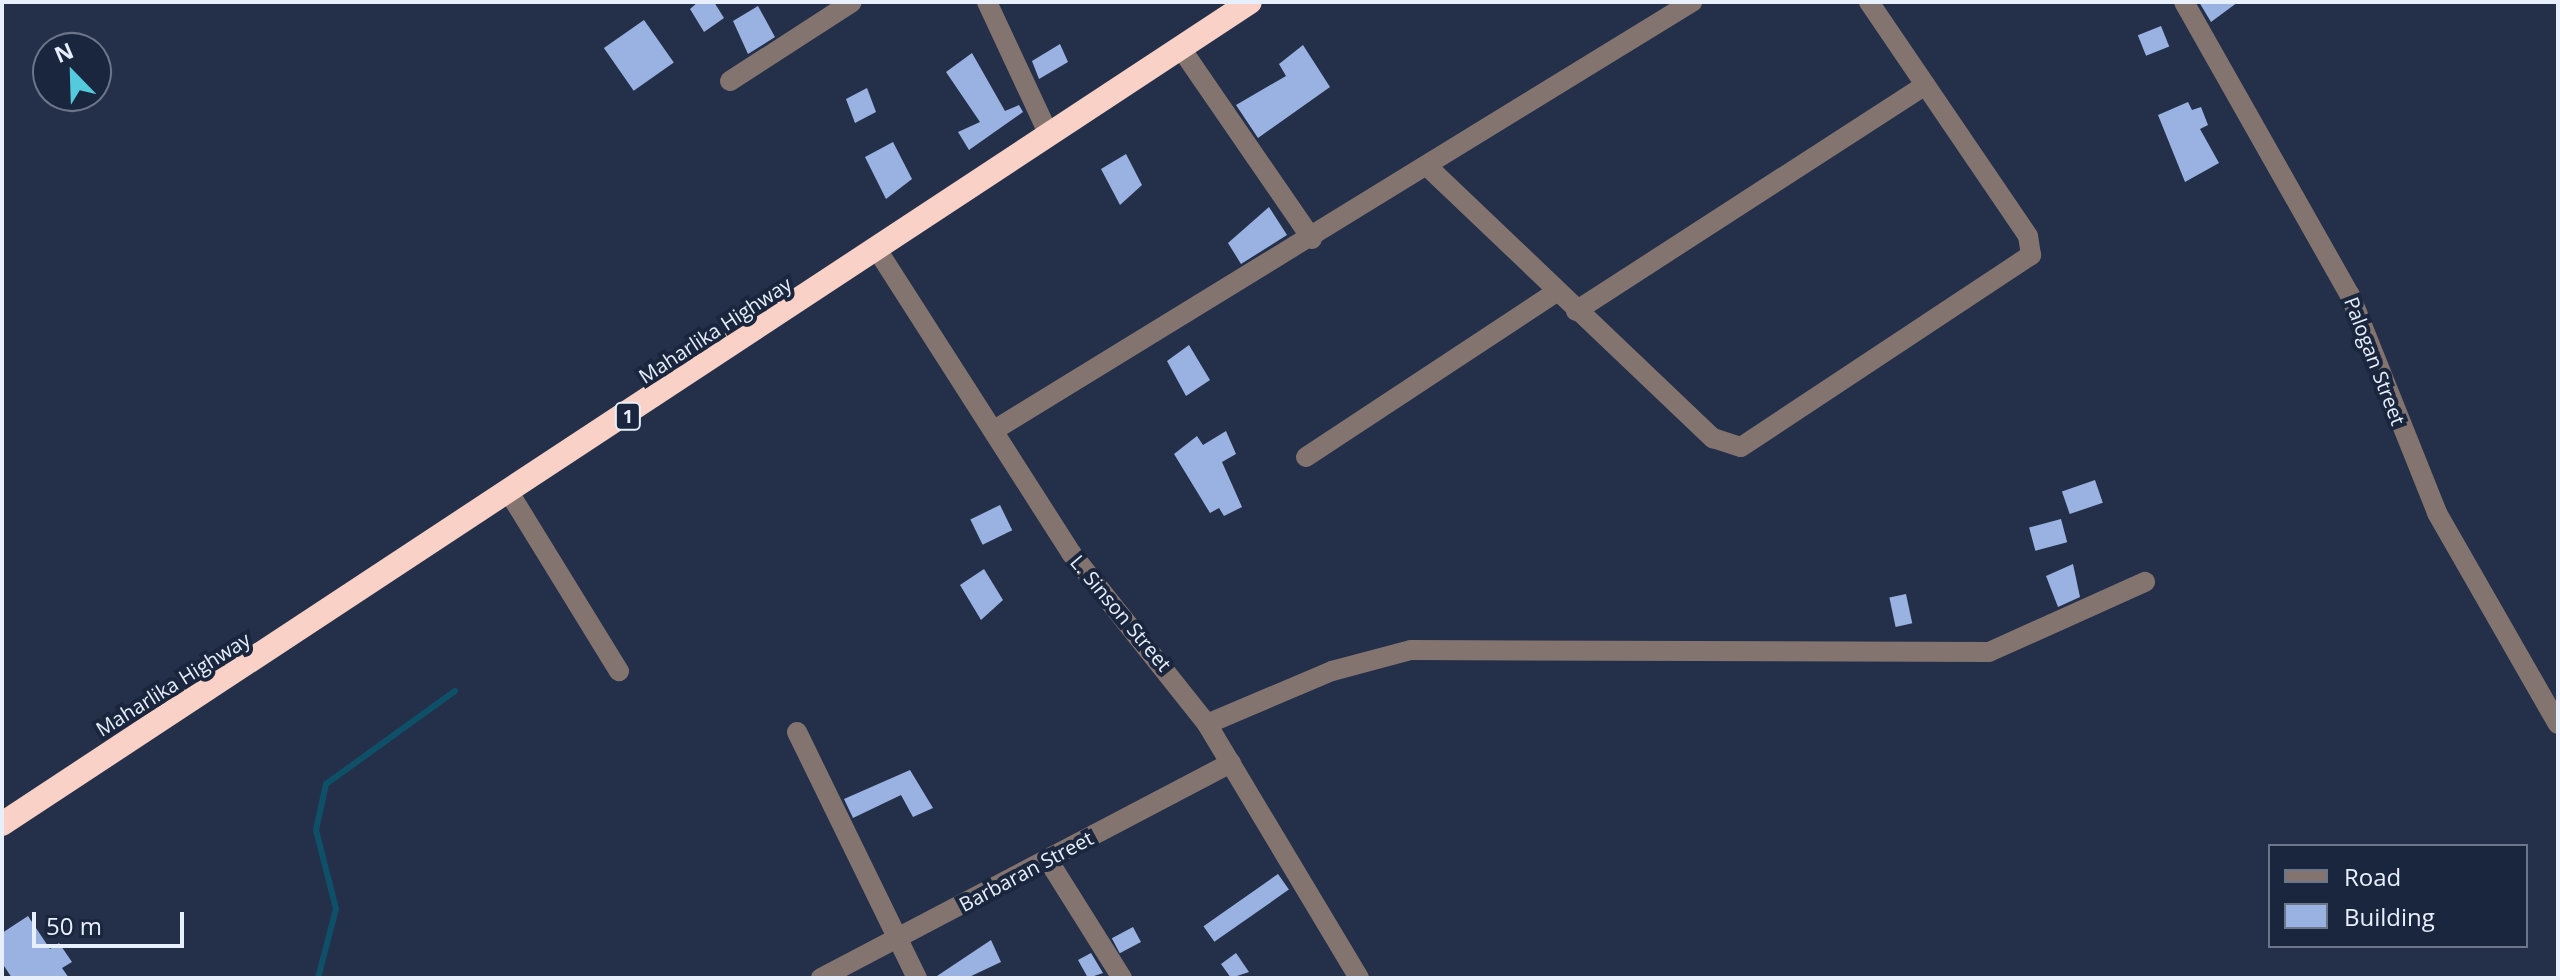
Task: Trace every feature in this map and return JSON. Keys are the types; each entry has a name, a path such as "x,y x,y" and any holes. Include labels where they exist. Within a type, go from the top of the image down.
{"highway":[{"name":"Maharlika Highway","path":"2,824 510,494 1250,2"}],"street":[{"path":"730,81 852,2"},
{"path":"987,2 1049,135"},
{"path":"996,429 1312,239 1692,2"},
{"path":"1427,166 1556,292 1713,438 1729,447 1758,439 2031,255 2028,236 1869,2"},
{"name":"Palogan Street","path":"2184,2 2350,295 2437,513 2558,724"},
{"path":"1180,47 1312,239"},
{"path":"1576,311 1925,85"},
{"name":"L. Sinson Street","path":"878,251 996,429 1071,553 1207,724 1359,978"},
{"path":"1306,457 1556,292"},
{"path":"510,494 619,671"},
{"path":"1207,724 1332,671 1411,650 1989,652 2145,582"},
{"path":"797,732 917,978"},
{"name":"Barbaran Street","path":"821,978 1231,763"},
{"path":"1048,860 1122,978"}],"building":[{"path":"698,2 714,2 724,18 704,32 690,9"},
{"path":"2199,2 2238,2 2211,22"},
{"path":"758,6 775,37 748,54 733,21"},
{"path":"644,20 674,63 634,91 604,48"},
{"path":"2161,26 2169,46 2146,56 2138,35"},
{"path":"1060,44 1068,62 1039,79 1032,61"},
{"path":"1303,45 1330,87 1258,138 1236,105 1286,76 1279,64"},
{"path":"972,53 1005,111 1019,105 1023,112 969,150 958,132 980,122 946,72"},
{"path":"867,88 876,112 855,123 846,99"},
{"path":"2188,102 2192,110 2201,107 2208,125 2200,129 2219,163 2185,182 2158,115"},
{"path":"893,142 912,179 886,199 865,157"},
{"path":"1126,154 1142,185 1120,205 1101,169"},
{"path":"1269,207 1287,235 1241,264 1228,243"},
{"path":"1189,345 1210,380 1186,396 1167,361"},
{"path":"1226,431 1236,454 1222,462 1242,507 1224,516 1219,508 1210,513 1174,454 1197,436 1203,445"},
{"path":"2095,480 2103,503 2070,514 2062,491"},
{"path":"1000,505 1012,530 983,545 970,519"},
{"path":"2061,519 2067,542 2035,551 2029,528"},
{"path":"2073,564 2080,597 2058,607 2046,576"},
{"path":"984,569 1003,600 981,620 960,585"},
{"path":"1906,594 1912,623 1896,627 1889,598"},
{"path":"910,770 933,808 913,817 901,795 853,818 844,799"},
{"path":"1278,874 1289,890 1214,942 1203,926"},
{"path":"28,916 50,949 59,943 72,962 62,968 69,978 12,978 2,963 2,933"},
{"path":"1133,927 1141,942 1120,953 1112,938"},
{"path":"991,940 1001,962 967,978 934,978"},
{"path":"1091,953 1103,973 1088,978 1078,960"},
{"path":"1236,953 1249,972 1231,978 1221,964"}],"waterway":[{"path":"318,978 336,909 316,830 326,784 455,691"}]}
